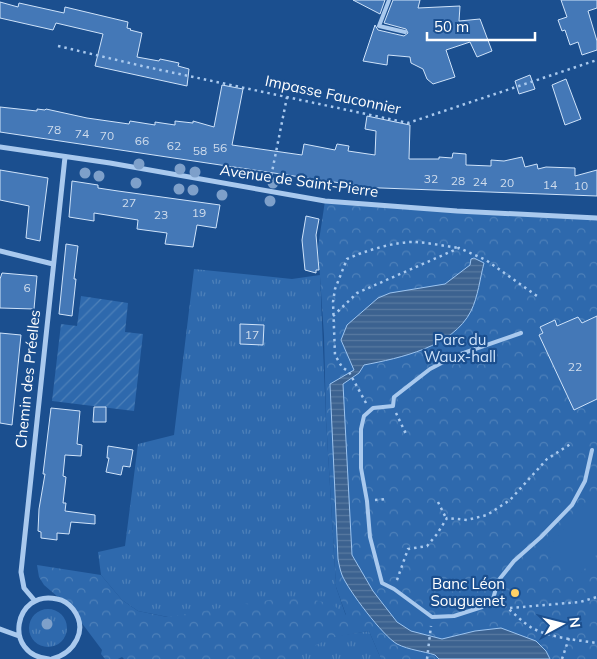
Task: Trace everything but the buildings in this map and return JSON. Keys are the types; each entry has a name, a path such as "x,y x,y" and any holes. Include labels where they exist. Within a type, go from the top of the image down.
{"street":[{"name":"Avenue de Saint-Pierre","path":"0,146 268,192 353,204 597,218"},
{"name":"Chemin des Préelles","path":"35,601 24,588 21,572 52,264 65,157"},
{"path":"0,251 52,264"},
{"path":"51,598 60,600 72,608 78,618 80,629 76,642 70,650 61,656 50,659 40,658 31,654 23,646 19,636 18,625 21,615 27,606 35,601 51,598"},
{"path":"0,630 19,636"}],"lane":[{"path":"389,0 379,26 405,32"},
{"path":"521,333 462,353 430,369 394,397 393,406 373,408 364,416 361,429 361,468 367,501 370,538 382,583 394,589 432,617 454,616 482,607 493,599 498,581 504,572 572,505 585,481 592,450"}],"path":[{"name":"Impasse Fauconnier","path":"58,46 408,123 597,60"},
{"path":"268,192 287,97"},
{"path":"361,393 349,372 342,367 335,356 333,316 335,289 347,259 384,247 414,242 459,248 486,260 536,296"},
{"path":"333,316 357,292 459,248"},
{"path":"393,406 406,436"},
{"path":"447,518 467,520 487,516 510,500 547,459 572,443"},
{"path":"438,502 447,518"},
{"path":"394,589 408,549 427,546 447,518"},
{"path":"509,608 580,602 597,597"},
{"path":"493,599 509,608 533,628 597,643"},
{"path":"427,659 430,636"},
{"path":"562,659 570,638"}],"green space":[{"name":"Parc du Waux-hall","path":"325,201 597,218 597,659 381,659 369,631 330,638 290,659 124,659 122,657 118,659 105,659 101,654 102,650 72,609 44,585 39,577 37,565 101,575 122,600 138,611 167,617 287,597 332,604 346,615 336,587 326,419 324,336 318,247"},
{"path":"194,269 292,279 320,275 336,587 346,616 331,637 369,631 381,659 181,659 168,617 138,611 122,600 101,575 98,552 125,546 138,444 174,435"},
{"path":"81,296 128,303 125,332 143,334 134,411 52,401 61,324 77,326"},
{"path":"593,494 597,497 597,554 576,579 544,553"},
{"path":"48,609 55,610 61,615 66,621 66,635 61,641 55,646 48,647 41,646 35,641 30,635 29,628 30,621 35,615 41,610"}],"shaded area":[{"path":"474,258 484,263 477,294 471,311 452,334 424,349 393,359 364,365 359,373 343,384 352,555 373,591 397,622 411,631 442,639 475,631 501,628 536,641 546,651 550,659 439,659 435,655 397,644 375,623 351,591 342,575 338,559 330,384 354,370 341,340 347,325 378,298 390,293 445,284 470,265 471,259"}],"place":[{"name":"Banc Léon Souguenet","path":"515,593"}]}
